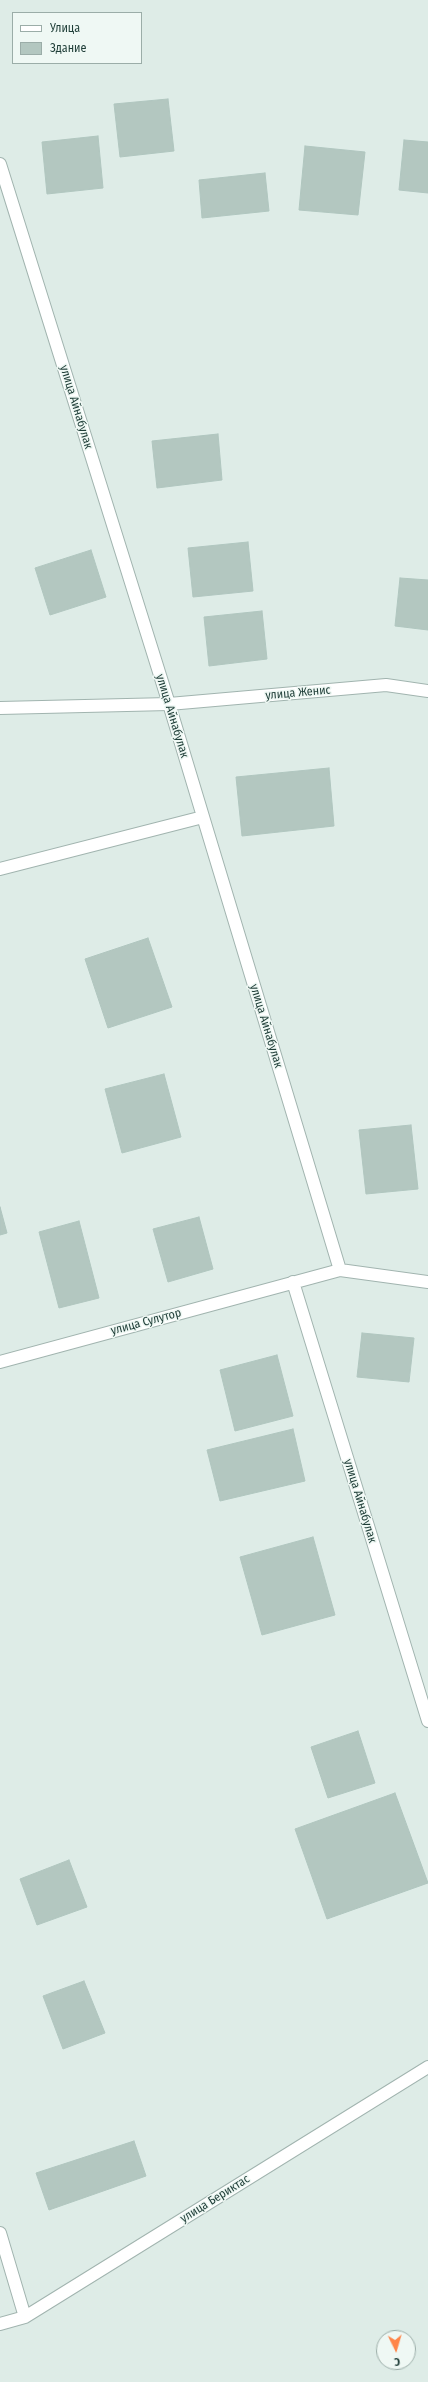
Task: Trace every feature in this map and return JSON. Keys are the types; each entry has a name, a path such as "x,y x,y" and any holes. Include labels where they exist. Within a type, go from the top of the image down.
{"street":[{"name":"улица Айнабулак","path":"0,164 169,704 340,1270"},
{"name":"улица Женис","path":"0,708 169,704 386,685 428,691"},
{"path":"0,869 203,817"},
{"path":"340,1270 428,1282"},
{"name":"улица Сулутор","path":"0,1362 340,1270"},
{"name":"улица Айнабулак","path":"293,1282 428,1720"},
{"name":"улица Бериктас","path":"0,2324 25,2317 428,2067"},
{"path":"0,2233 25,2317"}],"building":[{"path":"168,99 174,151 120,157 114,104"},
{"path":"98,136 103,188 47,194 42,142"},
{"path":"404,140 428,142 428,193 399,190"},
{"path":"305,146 365,152 358,215 299,210"},
{"path":"265,173 269,211 202,218 199,180"},
{"path":"218,434 222,480 157,488 152,441"},
{"path":"248,542 253,591 193,597 188,548"},
{"path":"91,550 106,597 50,615 35,568"},
{"path":"400,578 428,580 428,630 395,626"},
{"path":"262,611 267,659 209,666 204,617"},
{"path":"329,768 334,826 242,836 236,777"},
{"path":"148,938 172,1007 108,1028 85,959"},
{"path":"164,1074 181,1137 122,1153 105,1089"},
{"path":"411,1125 418,1189 366,1194 359,1130"},
{"path":"0,1207 7,1233 0,1235"},
{"path":"199,1217 213,1269 168,1282 153,1229"},
{"path":"79,1221 99,1298 59,1308 39,1232"},
{"path":"362,1333 414,1338 409,1382 357,1377"},
{"path":"277,1355 293,1416 235,1431 220,1370"},
{"path":"293,1429 305,1481 220,1501 207,1450"},
{"path":"313,1537 335,1615 262,1635 240,1557"},
{"path":"358,1731 375,1783 328,1798 311,1747"},
{"path":"395,1793 428,1883 327,1919 295,1829"},
{"path":"69,1860 87,1907 37,1925 20,1879"},
{"path":"84,1981 105,2033 63,2049 43,1996"},
{"path":"134,2141 146,2176 49,2210 36,2173"}]}
